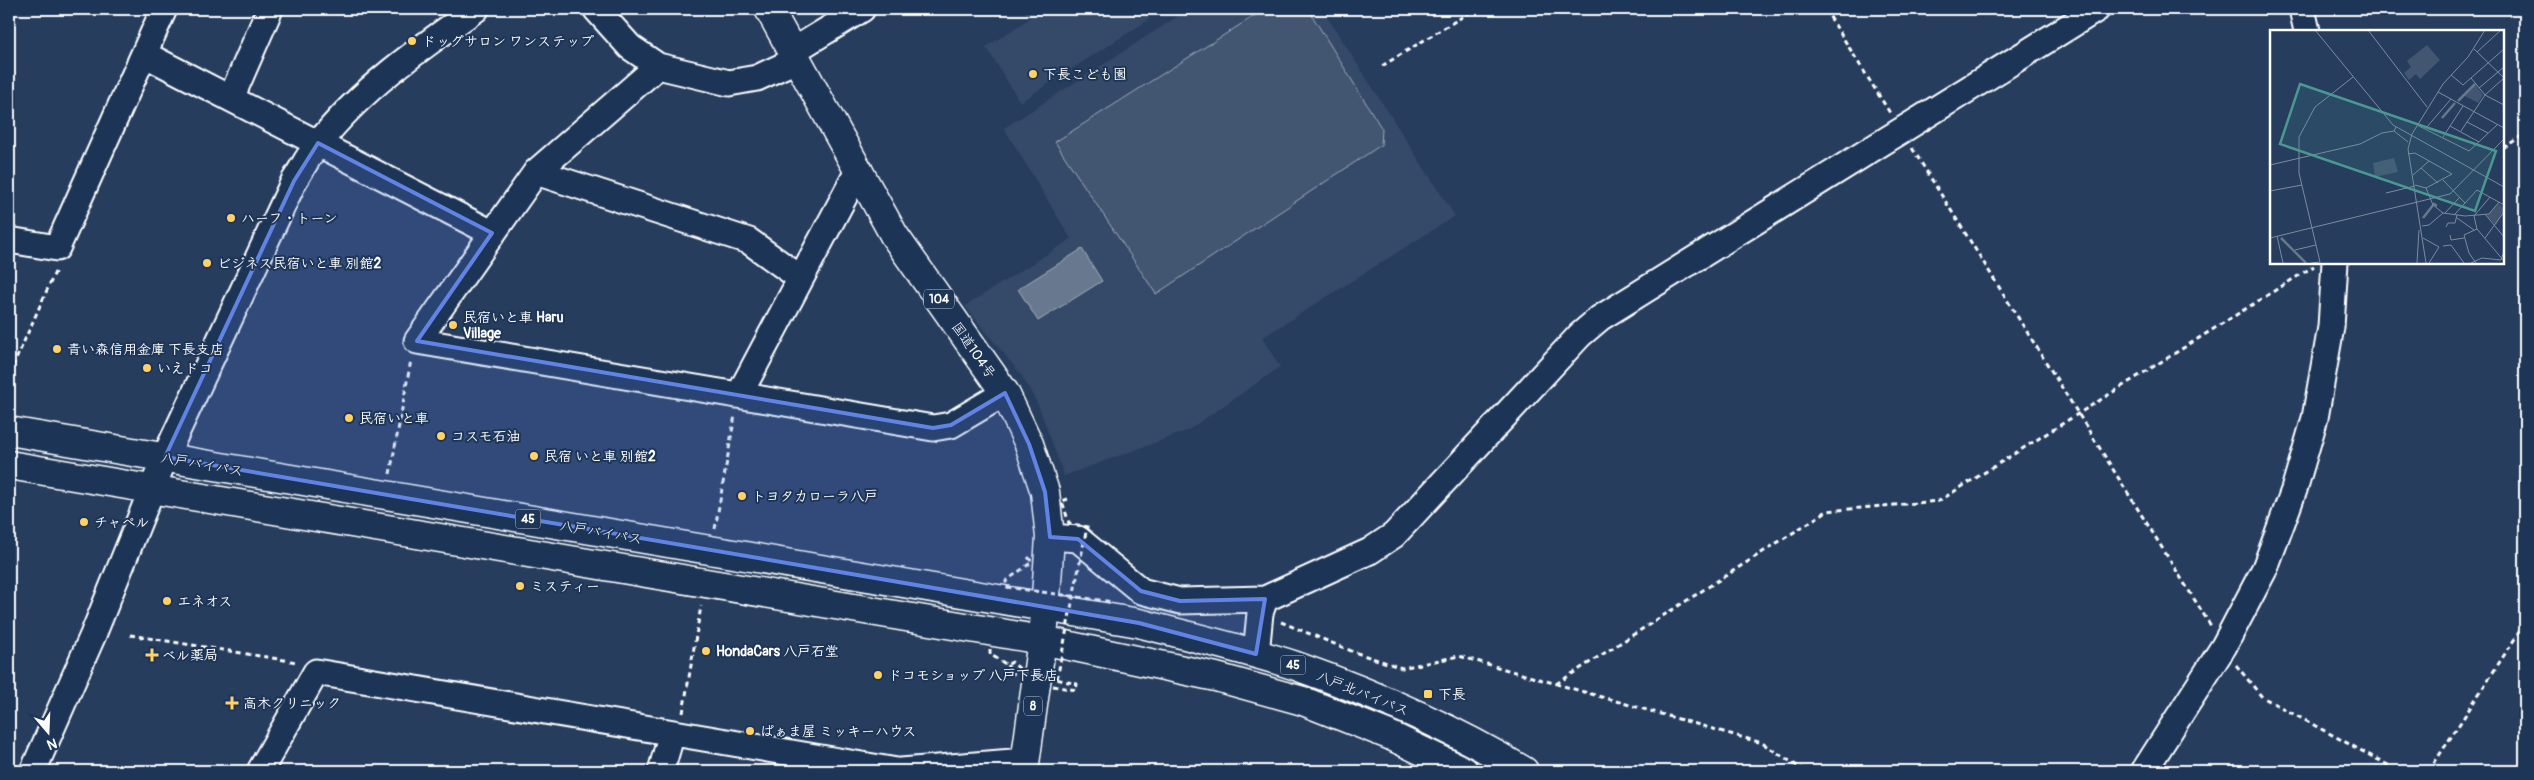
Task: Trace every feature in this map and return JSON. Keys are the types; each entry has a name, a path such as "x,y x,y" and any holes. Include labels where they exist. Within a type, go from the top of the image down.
{"main road":[{"name":"国道104号","path":"769,9 894,235 1004,393 1029,444 1045,492 1050,537 1046,608 1042,640"},
{"name":"八戸バイパス","path":"9,431 1046,608"},
{"name":"45","path":"9,465 1042,640 1216,677 1302,701 1389,735 1464,771"},
{"name":"八戸北バイパス","path":"1046,608 1139,623 1256,654 1361,691 1443,727 1524,771"},
{"name":"8","path":"1025,766 1042,640"}],"street":[{"path":"9,240 56,248 164,9"},
{"path":"231,98 270,9"},
{"path":"33,771 93,635 165,457 294,181 318,143 356,102 422,46 476,9"},
{"path":"596,9 630,46 658,66 729,83 757,78 796,55 862,9"},
{"path":"1050,537 1078,539 1141,591 1180,601 1262,606 1370,551 1394,535 1580,335 1600,318 2097,9"},
{"path":"2302,9 2307,30"},
{"path":"144,54 492,233"},
{"path":"658,66 536,172 418,341 933,428 951,425 1004,393"},
{"path":"739,394 858,169"},
{"path":"536,172 749,241 800,278"},
{"path":"2144,771 2224,646 2265,568 2294,490 2315,418 2331,327 2335,264"},
{"path":"1256,654 1262,606"},
{"path":"260,771 316,672 677,724 899,771 1025,766"},
{"path":"661,771 677,724"}],"path":[{"path":"1382,66 1475,9"},
{"path":"1825,9 2080,413 2224,646 2262,696 2399,771"},
{"path":"2504,147 2525,134"},
{"path":"9,375 60,262 56,248"},
{"path":"1556,684 1827,511 1939,501 2316,264"},
{"path":"389,480 413,348 418,341"},
{"path":"713,537 739,394"},
{"path":"1057,679 1088,527 1068,523 1062,501 1068,499"},
{"path":"1028,557 1032,562 1006,581 1006,587 1074,595 1113,602"},
{"path":"677,724 702,598"},
{"path":"1262,606 1310,635 1402,668 1459,656 1762,743 1805,771"},
{"path":"2429,771 2525,623"},
{"path":"130,635 303,663"},
{"path":"990,649 990,654 1007,665 1012,662 1022,671 1077,684 1076,690 1053,686"}],"highlighted area":[{"path":"318,143 492,233 417,341 933,428 951,425 1005,393 1029,444 1045,492 1050,537 1078,539 1141,591 1180,601 1265,599 1256,654 1139,623 165,457 294,181"}],"shaded area":[{"name":"下長こども園","path":"1023,9 1144,9 1150,19 1020,102 986,47 1029,19"},
{"path":"1189,9 1322,9 1455,216 1262,338 1280,367 1187,431 1064,476 1039,407 1022,376 965,306 1071,239 1004,128"},
{"path":"1265,9 1308,9 1382,129 1381,145 1156,294 1055,142"},
{"path":"1082,249 1102,281 1038,321 1018,289"}],"place":[{"name":"ドッグサロン ワンステップ","path":"412,41"},
{"name":"下長こども園","path":"1033,74"},
{"name":"ハーフ・トーン","path":"231,218"},
{"name":"ビジネス民宿いと車 別館2","path":"207,263"},
{"name":"民宿いと車 Haru Village","path":"453,325"},
{"name":"青い森信用金庫 下長支店","path":"57,349"},
{"name":"いえドコ","path":"147,368"},
{"name":"民宿いと車","path":"349,418"},
{"name":"コスモ石油","path":"441,436"},
{"name":"民宿 いと車 別館2","path":"534,456"},
{"name":"トヨタカローラ八戸","path":"742,496"},
{"name":"チャペル","path":"84,522"},
{"name":"ミスティー","path":"520,586"},
{"name":"エネオス","path":"167,601"},
{"name":"HondaCars 八戸石堂","path":"706,651"},
{"name":"ベル薬局","path":"152,655"},
{"name":"ドコモショップ 八戸下長店","path":"878,675"},
{"name":"下長","path":"1428,694"},
{"name":"高木クリニック","path":"232,703"},
{"name":"ぱぁま屋 ミッキーハウス","path":"750,731"}]}
